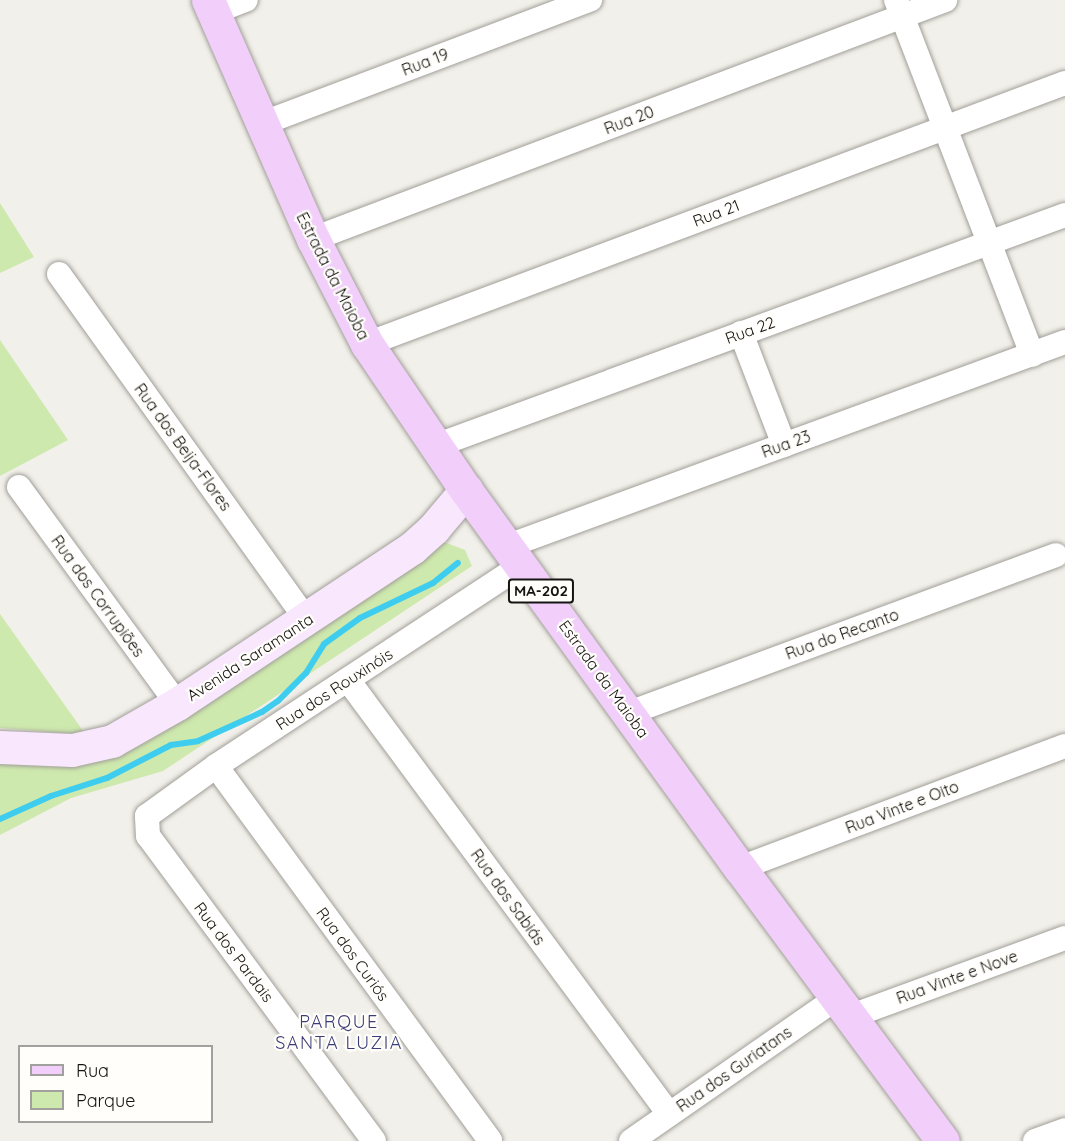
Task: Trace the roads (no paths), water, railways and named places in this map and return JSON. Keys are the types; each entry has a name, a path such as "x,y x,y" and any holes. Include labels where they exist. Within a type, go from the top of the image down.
{"main road":[{"name":"Estrada da Maioba","path":"211,6 313,239 367,345 466,490 740,868 943,1141"}],"street":[{"path":"211,6 246,0"},
{"name":"Rua 19","path":"261,124 590,0"},
{"name":"Rua 20","path":"313,239 899,8 945,0"},
{"path":"899,8 1032,354"},
{"name":"Rua 21","path":"367,345 1065,83"},
{"name":"Rua 22","path":"435,446 1065,214"},
{"name":"Rua dos Beija-Flores","path":"59,274 307,620"},
{"path":"741,333 784,445"},
{"name":"Rua 23","path":"515,556 784,445 1065,342"},
{"name":"Rua dos Corrupiões","path":"19,487 177,704"},
{"name":"Avenida Saramanta","path":"0,747 72,750 112,741 177,704 307,620 412,548 434,528 466,490"},
{"name":"Rua do Recanto","path":"629,713 1056,555"},
{"name":"Rua dos Rouxinóis","path":"147,816 216,766 348,680 515,556"},
{"name":"Rua dos Sabiás","path":"348,680 669,1114"},
{"name":"Rua Vinte e Oito","path":"740,868 1065,746"},
{"name":"Rua dos Curiós","path":"216,766 489,1141"},
{"name":"Rua dos Pardais","path":"147,816 148,836 374,1141"},
{"name":"Rua Vinte e Nove","path":"843,1007 1065,938"},
{"name":"Rua dos Guriatans","path":"631,1141 669,1114 843,1007"},
{"path":"1035,1141 1065,1130"}],"waterway":[{"path":"0,819 51,796 107,778 171,745 198,741 262,712 278,701 306,673 324,644 360,618 433,583 458,563"}],"district":[{"name":"PARQUE SANTA LUZIA","path":"339,1033"}]}
